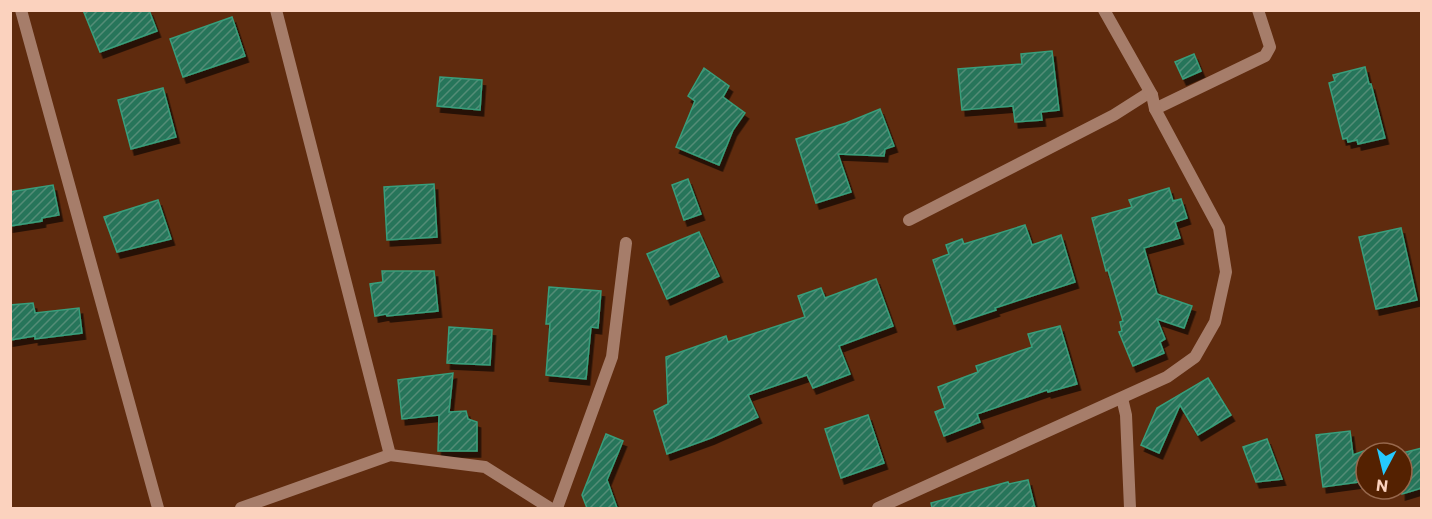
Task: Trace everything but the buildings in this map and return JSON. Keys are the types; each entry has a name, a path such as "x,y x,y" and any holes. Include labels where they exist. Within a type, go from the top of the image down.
{"street":[{"path":"21,10 158,508"},
{"path":"276,10 390,455"},
{"path":"878,508 1167,377 1195,357 1215,322 1226,272 1219,228 1155,109 1152,95 1104,10"},
{"path":"1155,109 1264,56 1270,47 1258,10"},
{"path":"909,220 1114,115 1147,94 1152,95"},
{"path":"557,508 612,357 626,243"},
{"path":"1122,398 1126,415 1130,508"},
{"path":"241,508 390,455 485,467 550,508"}]}
